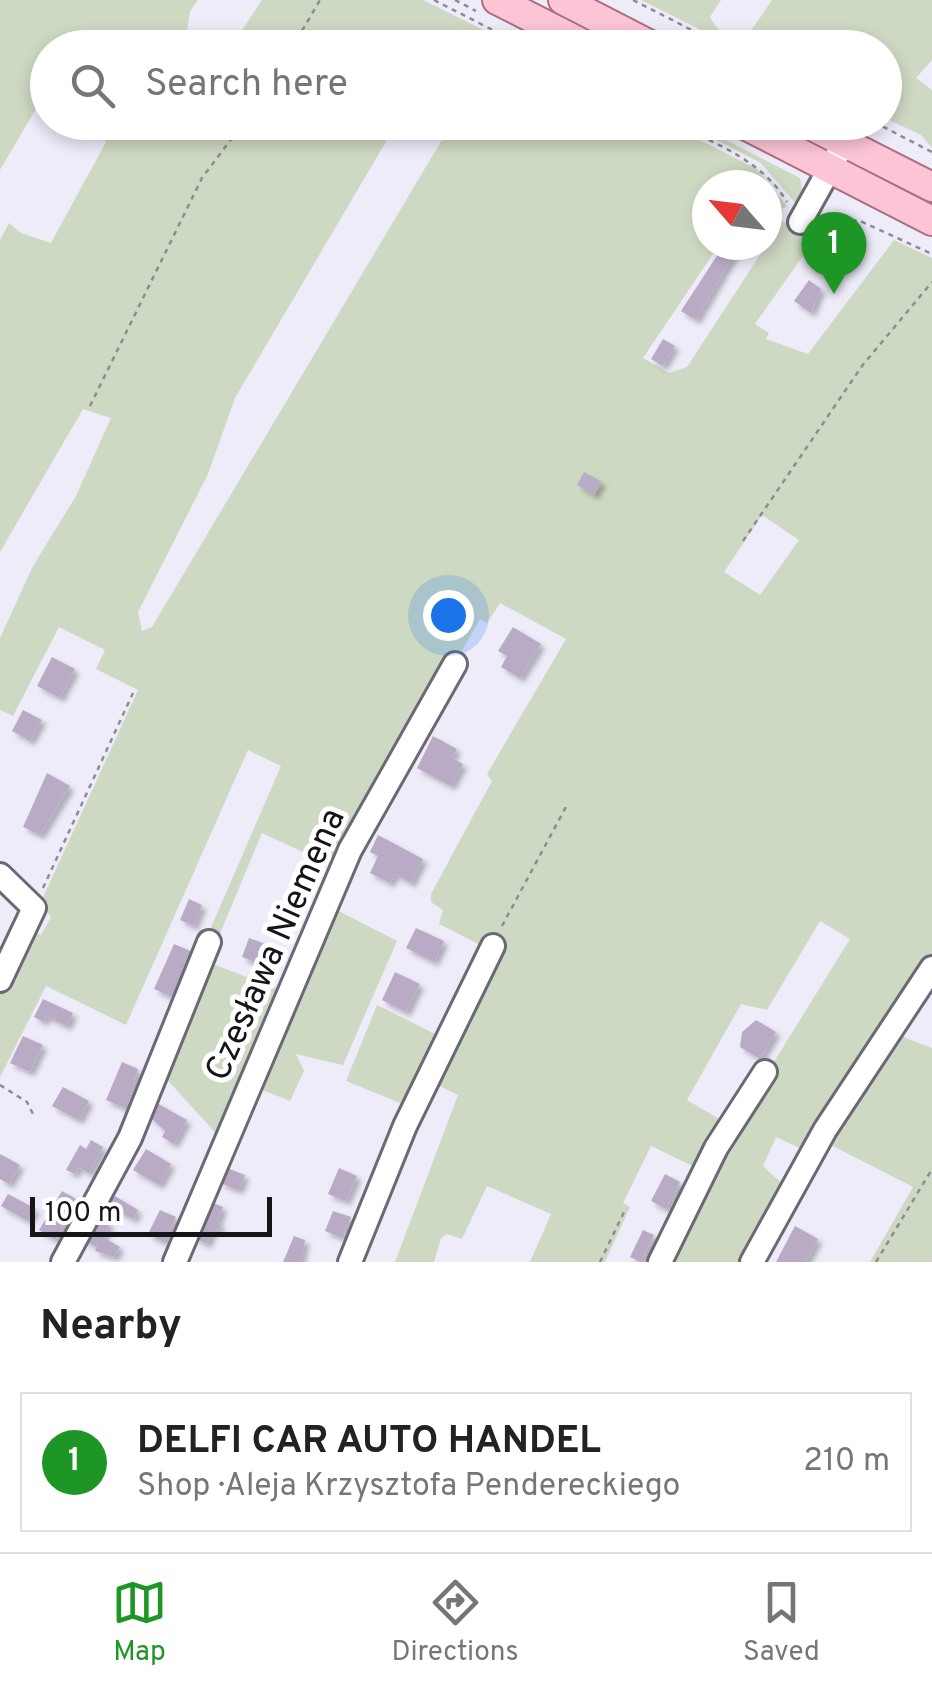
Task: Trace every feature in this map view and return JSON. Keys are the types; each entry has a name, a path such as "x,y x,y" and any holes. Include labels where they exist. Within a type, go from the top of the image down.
{"main road":[{"path":"497,0 556,30"},
{"path":"562,0 621,30"},
{"path":"774,140 932,220"},
{"path":"838,140 932,187"}],"street":[{"path":"800,222 844,143"},
{"name":"Czesława Niemena","path":"175,1262 350,850 455,664"},
{"path":"0,876 34,908 0,980"},
{"path":"63,1262 130,1138 210,942"},
{"path":"350,1262 405,1126 493,946"},
{"path":"752,1262 825,1130 932,968"},
{"path":"660,1262 716,1148 765,1072"}],"path":[{"path":"302,30 320,0"},
{"path":"434,0 493,30"},
{"path":"633,0 692,30"},
{"path":"902,136 932,152"},
{"path":"90,406 202,178 230,140"},
{"path":"743,541 862,366 932,282"},
{"path":"34,908 133,693"},
{"path":"493,946 567,804"},
{"path":"0,1084 26,1102 33,1114"},
{"path":"876,1262 932,1169"},
{"path":"600,1262 624,1212"}],"green space":[{"path":"0,0 198,0 190,11 187,30 30,30 30,119 0,170"},
{"path":"262,0 423,0 484,30 459,29 242,30"},
{"path":"641,0 721,0 710,17 720,30 701,30"},
{"path":"772,0 932,0 932,60 916,78 932,90 932,148 921,135 902,126 902,30 751,30"},
{"path":"104,140 387,140 235,398 208,474 138,612 142,631 152,627 442,140 700,140 757,169 692,170 692,260 709,260 643,358 669,373 687,367 757,260 782,260 782,221 814,240 755,324 769,333 766,339 808,354 894,240 932,258 932,960 808,1152 776,1137 763,1166 787,1188 748,1262 665,1262 772,1065 850,939 820,921 767,1010 741,1004 687,1100 728,1124 701,1170 651,1146 623,1203 630,1207 605,1262 530,1262 551,1214 487,1186 462,1239 447,1234 441,1238 434,1262 395,1262 458,1095 429,1081 488,949 439,924 443,910 431,902 431,894 492,781 487,774 566,639 500,603 487,623 480,619 337,868 262,833 216,943 206,939 281,766 248,750 126,1025 46,986 0,1077 0,989 31,930 41,935 51,917 40,904 138,690 96,669 105,650 59,627 13,716 0,710 0,638 33,566 76,496 111,418 83,409 0,552 0,240 9,223 21,233 51,243","holes":["762,515 799,540 760,595 724,572"]},
{"path":"716,140 726,140 800,178 802,190 796,204 782,188 782,170 767,170"},
{"path":"329,906 397,941 343,1065 296,1054 304,1071 290,1101 252,1086"},
{"path":"208,962 283,991 222,1140 162,1074"},
{"path":"377,1005 443,1038 410,1107 346,1081"},
{"path":"893,1033 932,1048 932,1262 870,1262 913,1187 825,1142"}],"building":[{"path":"714,260 731,260 696,320 681,311"},
{"path":"809,280 821,289 811,313 794,301"},
{"path":"663,339 675,346 663,366 651,359"},
{"path":"584,472 602,482 594,495 577,485"},
{"path":"513,627 541,644 520,678 501,667 507,656 498,651"},
{"path":"52,657 75,669 60,698 37,686"},
{"path":"23,710 42,720 30,741 12,731"},
{"path":"433,736 457,749 452,758 463,764 451,786 417,768"},
{"path":"47,773 70,786 40,835 23,827"},
{"path":"378,835 423,859 411,883 395,874 390,883 370,873 378,856 370,852"},
{"path":"189,899 202,905 194,926 180,920"},
{"path":"416,928 444,941 434,962 406,948"},
{"path":"249,938 274,947 266,966 242,957"},
{"path":"174,944 193,952 174,998 154,989"},
{"path":"395,972 420,984 406,1012 382,1000"},
{"path":"43,999 73,1013 67,1026 46,1016 44,1022 34,1017"},
{"path":"756,1020 776,1032 760,1059 740,1047 742,1032"},
{"path":"23,1036 43,1045 30,1072 10,1063"},
{"path":"122,1062 138,1069 127,1109 106,1100"},
{"path":"63,1087 89,1101 79,1120 52,1106"},
{"path":"155,1102 187,1120 174,1144 162,1137 165,1131 148,1115"},
{"path":"91,1140 103,1147 89,1173 78,1167 75,1174 66,1170 80,1145 86,1149"},
{"path":"146,1149 171,1164 159,1185 133,1170"},
{"path":"0,1154 20,1165 9,1184 0,1179"},
{"path":"227,1168 245,1175 239,1190 220,1183"},
{"path":"339,1168 357,1176 346,1201 328,1194"},
{"path":"665,1174 680,1182 666,1209 651,1201"},
{"path":"62,1191 78,1200 55,1240 39,1230"},
{"path":"8,1194 36,1209 28,1221 1,1206"},
{"path":"115,1196 138,1210 133,1219 106,1205"},
{"path":"211,1202 223,1207 217,1222 221,1224 219,1230 214,1228 207,1244 194,1238"},
{"path":"160,1210 176,1217 164,1242 148,1234"},
{"path":"333,1211 351,1217 343,1238 325,1231"},
{"path":"99,1217 110,1224 103,1237 120,1247 114,1257 95,1251 97,1247 82,1239"},
{"path":"795,1226 818,1239 806,1262 776,1262"},
{"path":"643,1230 654,1235 641,1262 630,1257"},
{"path":"294,1236 305,1240 300,1262 283,1262"}],"place":[{"name":"DELFI CAR AUTO HANDEL","path":"834,294"}]}
